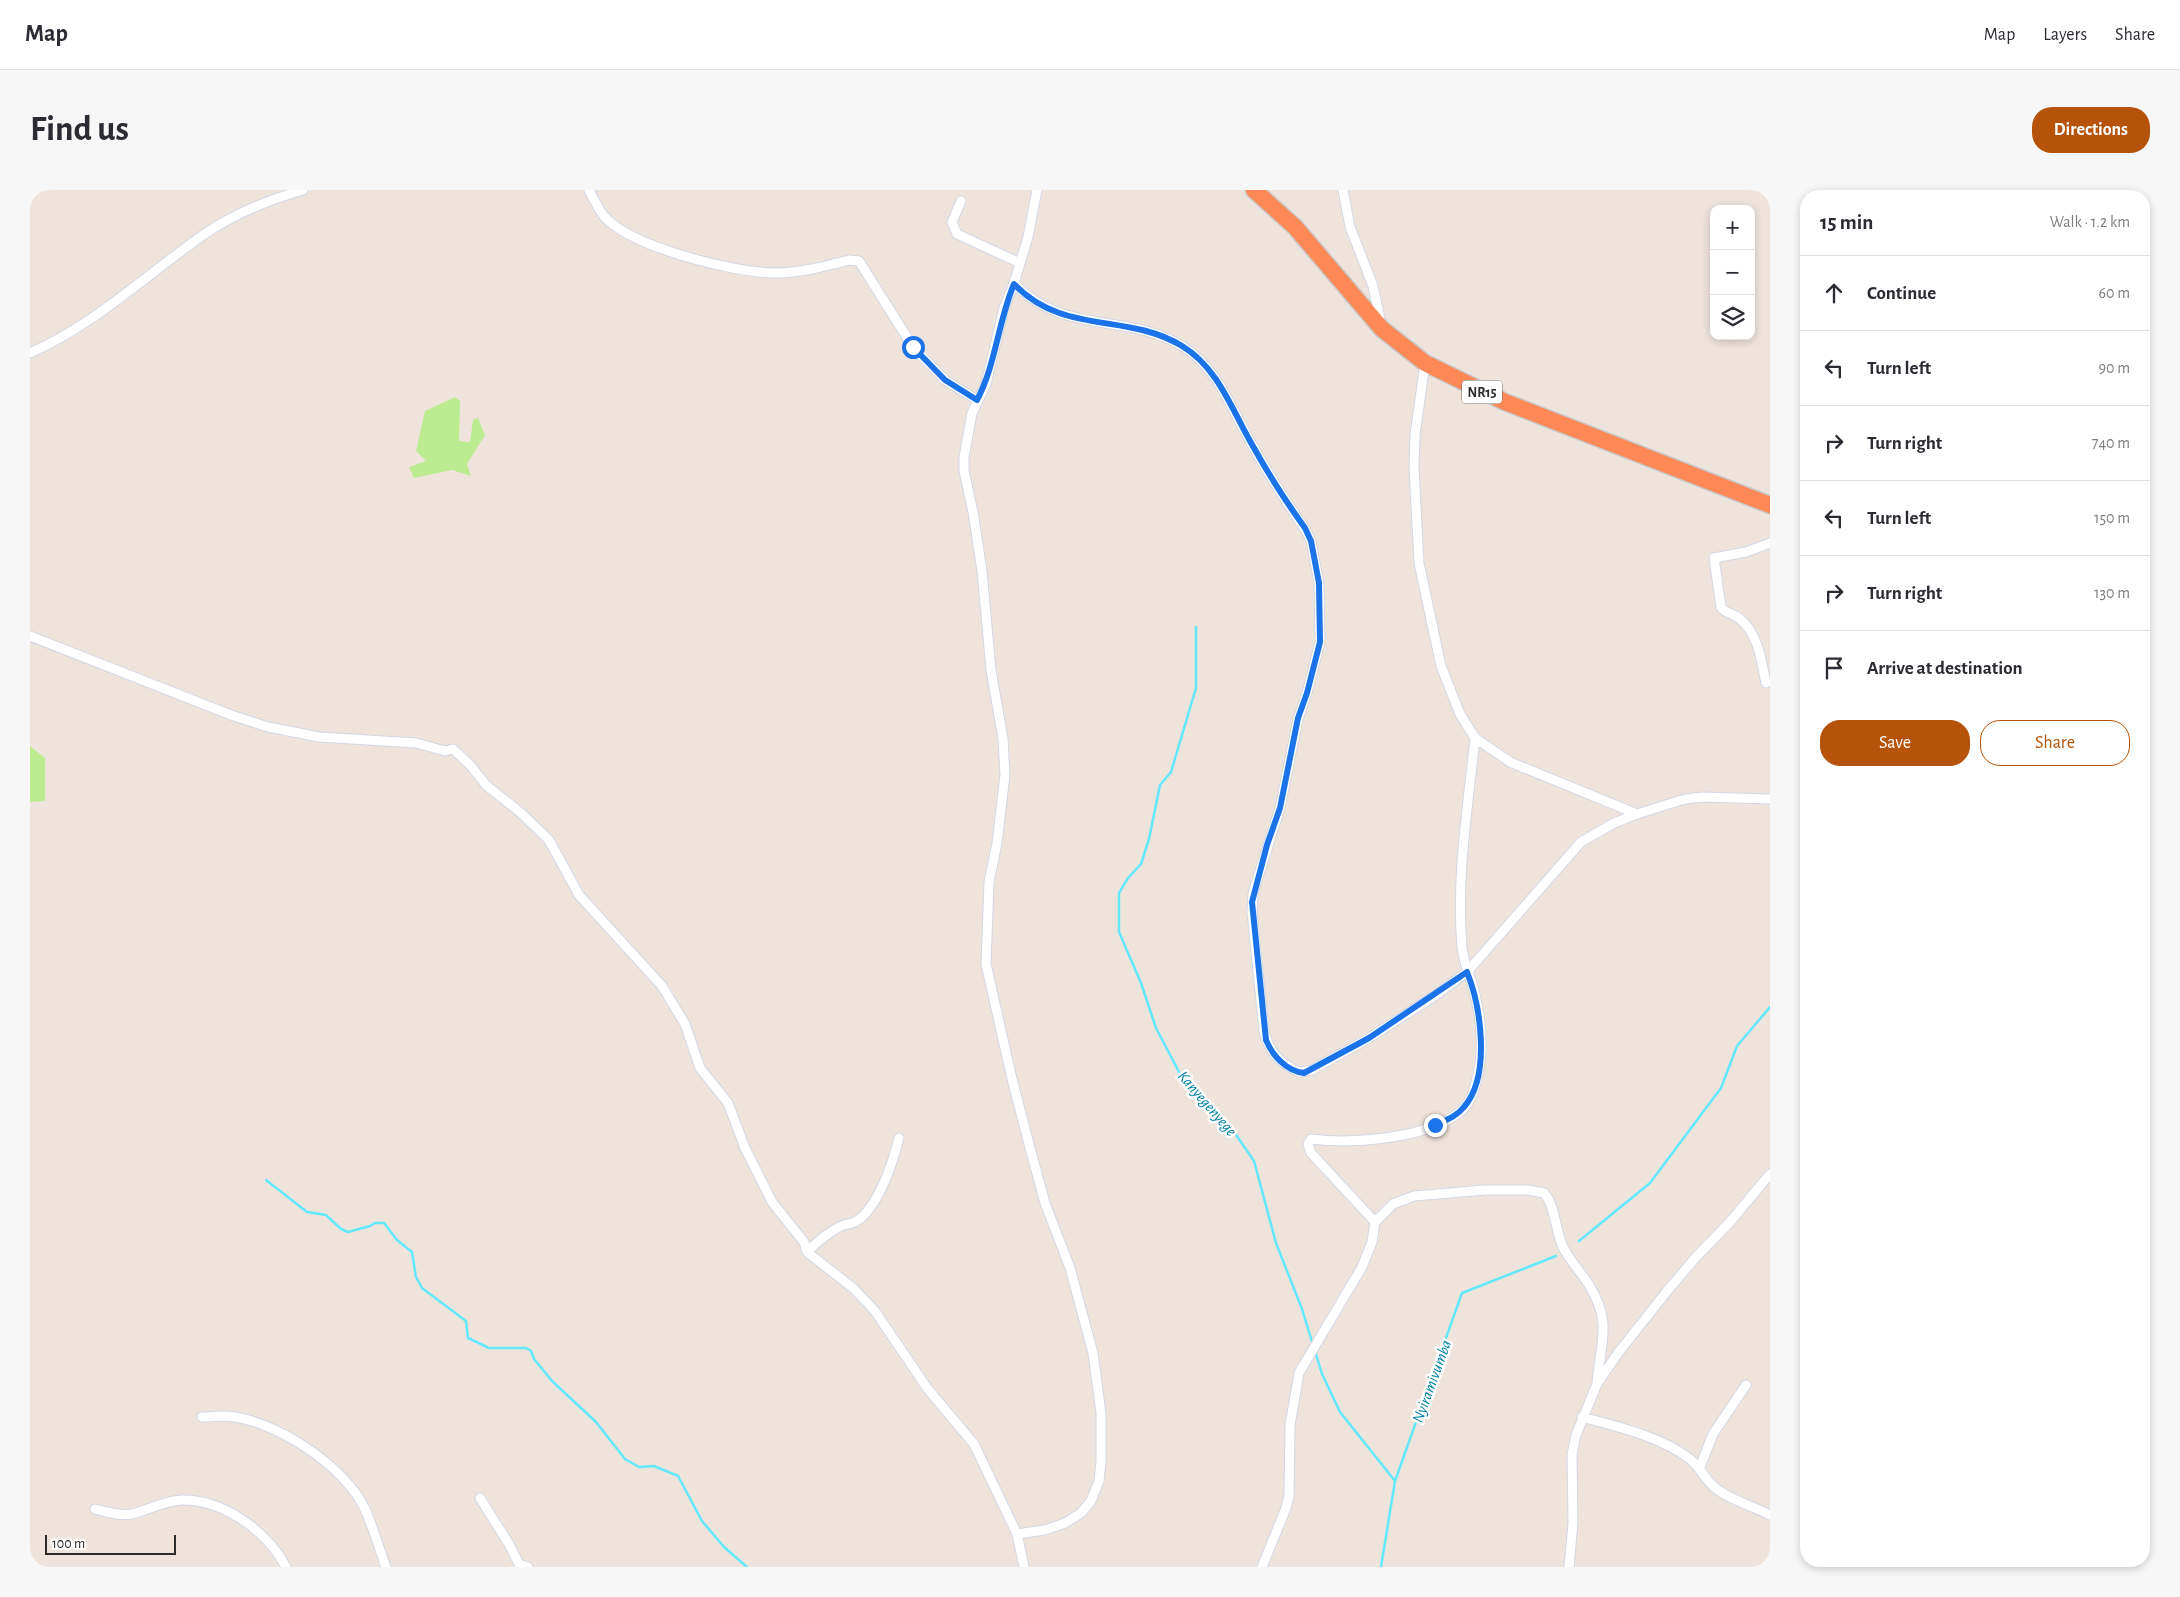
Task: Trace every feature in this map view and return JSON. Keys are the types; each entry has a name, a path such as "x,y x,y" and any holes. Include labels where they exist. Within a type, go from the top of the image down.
{"highway":[{"name":"NR15","path":"1254,190 1295,226 1382,329 1425,363 1505,402 1770,504"}],"street":[{"path":"30,353 98,314 206,233 258,205 302,190"},
{"path":"589,190 604,216 627,234 648,244 704,261 757,272 777,273 850,260 859,261 913,347 945,380 977,400"},
{"path":"1017,1534 1045,1530 1065,1524 1081,1513 1091,1501 1099,1480 1101,1413 1098,1376 1082,1307 1070,1268 1045,1203 1012,1079 986,964 988,882 997,842 1005,775 1003,739 991,670 982,571 973,512 964,471 967,441 977,400 986,384 1004,308 1014,284 1037,190"},
{"path":"1343,190 1350,227 1373,286 1382,329"},
{"path":"960,201 952,222 957,234 1020,262"},
{"path":"1014,284 1036,303 1052,311 1083,321 1127,326 1171,340 1204,363 1232,406 1254,448 1305,528 1311,541 1320,605 1318,655 1298,718 1278,815 1267,845 1252,902 1264,1031 1273,1054 1294,1070 1304,1073 1312,1070 1369,1038 1467,972 1581,842 1614,823 1685,799 1703,797 1770,799"},
{"path":"1425,363 1415,435 1414,468 1419,563 1441,666 1460,714 1475,738 1510,762 1637,814"},
{"path":"1766,683 1759,648 1753,635 1741,620 1723,611 1721,607 1714,558 1746,552 1770,543"},
{"path":"30,636 231,715 276,730 319,737 416,743 445,751 452,749 471,766 486,785 521,812 549,840 580,895 662,986 685,1024 700,1068 728,1103 745,1148 761,1182 772,1202 804,1242 807,1252 853,1288 875,1311 927,1388 974,1444 1017,1534 1024,1567"},
{"path":"1375,1222 1311,1153 1308,1144 1312,1140 1346,1142 1386,1138 1435,1125 1454,1117 1466,1106 1481,1063 1480,1017 1462,947 1461,919 1463,866 1475,738"},
{"path":"807,1252 823,1236 842,1226 856,1222 869,1210 892,1167 899,1138"},
{"path":"1569,1567 1573,1524 1572,1455 1582,1417 1597,1384 1618,1353 1679,1277 1730,1222 1770,1174"},
{"path":"1262,1567 1289,1496 1290,1425 1300,1373 1362,1267 1372,1242 1375,1222 1393,1204 1414,1196 1485,1190 1528,1190 1544,1193 1550,1202 1563,1246 1590,1286 1603,1313 1605,1330 1597,1384"},
{"path":"1700,1467 1713,1434 1746,1385"},
{"path":"202,1417 226,1416 244,1419 282,1432 325,1461 352,1488 365,1509 386,1567"},
{"path":"1582,1417 1640,1435 1686,1456 1700,1467 1708,1481 1719,1491 1770,1515"},
{"path":"480,1498 501,1530 519,1564 528,1567"},
{"path":"95,1509 124,1515 162,1503 180,1500 200,1501 224,1510 261,1533 278,1552 286,1567"}],"green space":[{"path":"455,397 460,401 459,441 470,442 473,420 478,418 485,435 467,464 471,476 452,470 414,478 409,467 426,461 416,451 425,411"},
{"path":"30,746 45,758 45,801 30,802"}],"waterway":[{"name":"Kanyegenyege","path":"1196,627 1196,688 1171,772 1160,785 1149,839 1141,864 1128,878 1119,893 1119,932 1141,983 1156,1028 1179,1072 1234,1132 1254,1161 1276,1243 1302,1309 1313,1345"},
{"name":"Nyiramivumba","path":"1579,1241 1650,1183 1721,1088 1737,1046 1770,1007"},
{"path":"266,1180 307,1212 326,1215 341,1229 348,1232 375,1223 384,1223 397,1240 412,1252 416,1277 422,1288 466,1321 468,1338 489,1348 526,1348 531,1351 534,1359 552,1381 596,1422 625,1459 639,1467 654,1466 678,1476 702,1521 724,1547 747,1567"},
{"name":"Nyiramivumba","path":"1381,1567 1395,1481 1462,1293 1556,1256"},
{"name":"Kanyegenyege","path":"1315,1351 1322,1374 1340,1412 1395,1481"}],"route":[{"path":"913,347 945,380 977,400 986,384 1004,308 1014,284 1036,303 1052,311 1083,321 1127,326 1171,340 1183,346 1204,363 1232,406 1254,448 1305,528 1311,541 1319,583 1320,642 1318,655 1298,718 1280,808 1253,893 1252,912 1266,1040 1276,1058 1294,1070 1304,1073 1338,1057 1418,1008 1467,972 1472,982 1480,1017 1481,1063 1466,1106 1454,1117 1435,1125"}]}
